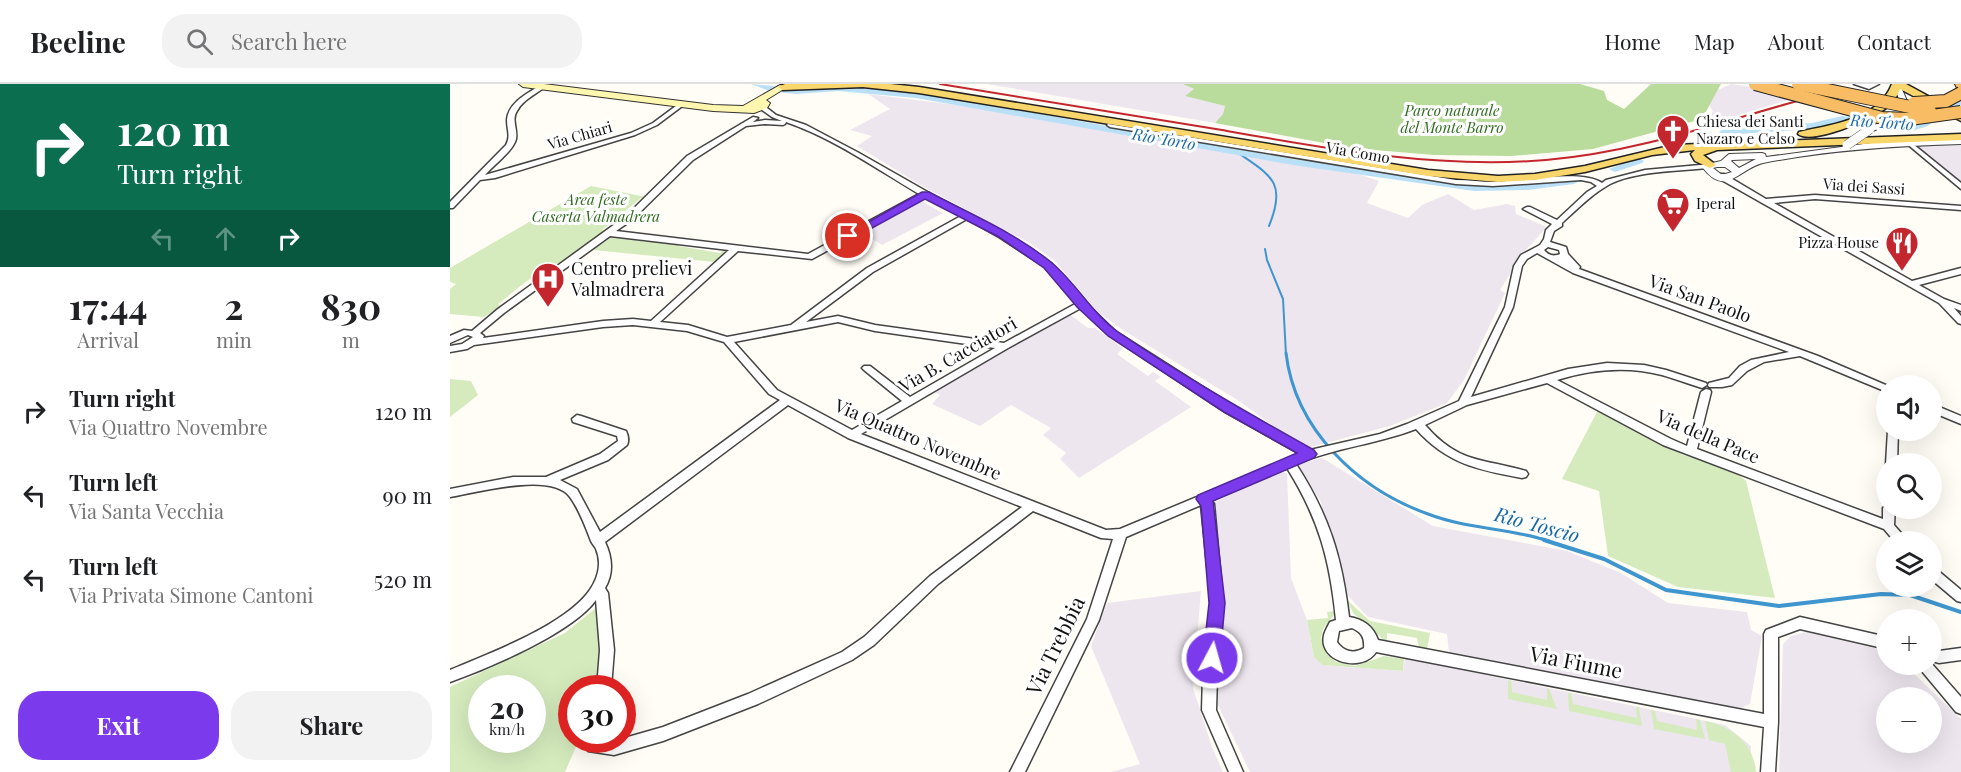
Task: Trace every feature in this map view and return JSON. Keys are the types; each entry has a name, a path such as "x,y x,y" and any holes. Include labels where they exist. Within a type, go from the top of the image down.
{"highway":[{"path":"1756,84 1874,117 1903,119 1959,116"},
{"path":"1798,84 1959,116"},
{"path":"1806,84 1914,103 1944,102 1961,93"}],"main road":[{"path":"523,84 725,108 751,108 764,105 779,87"},
{"path":"751,108 779,87 863,84 1012,104 1428,173 1476,178 1516,178 1561,174 1673,148 1961,137"},
{"path":"901,84 1466,173 1497,174 1552,170 1667,144 1780,138 1961,137"},
{"path":"1780,138 1855,121 1882,108 1892,99 1898,85 1959,116"},
{"path":"1012,104 1050,114 1110,125"},
{"path":"1713,169 1698,158 1697,153 1706,150 1796,143"}],"street":[{"path":"1857,84 1869,87 1876,84"},
{"path":"450,206 513,140 511,118 515,109 538,85"},
{"path":"1898,85 1906,108"},
{"path":"1742,186 1737,170 1726,162 1727,159 1829,149 1847,145 1877,126 1893,120 1920,97"},
{"name":"Via Chiari","path":"478,178 492,176 633,134 655,124 682,104"},
{"path":"764,105 774,116 804,126 857,154 925,195 1002,235 1048,266 1082,304 1119,338 1229,408 1310,454"},
{"path":"453,342 501,311 609,233 644,205 690,158 732,131 751,108 766,122"},
{"path":"766,122 774,116"},
{"path":"732,131 766,122 792,123"},
{"name":"Via Como","path":"1110,125 1440,180 1493,184 1581,178 1593,180 1601,186"},
{"path":"1463,402 1509,307 1518,266 1530,252 1541,247 1548,240 1550,230 1601,186 1645,172 1683,168 1737,170 1759,161 1961,137"},
{"path":"1908,142 1961,187"},
{"path":"1713,169 1722,156 1741,157"},
{"path":"1713,169 1941,301 1961,308"},
{"path":"609,233 809,257 925,195"},
{"name":"Via dei Sassi","path":"1766,201 1815,197 1961,208"},
{"path":"1527,209 1557,225"},
{"path":"794,327 870,270 967,216"},
{"path":"1557,225 1554,237 1562,251"},
{"path":"1541,247 1562,251"},
{"name":"Via San Paolo","path":"1541,247 1550,257 1589,275"},
{"path":"653,324 736,248"},
{"path":"1521,262 1550,257 1562,251"},
{"name":"Via San Paolo","path":"1562,251 1578,270 1589,275 1800,353 1876,384"},
{"path":"1911,284 1961,271"},
{"path":"1941,301 1961,321"},
{"name":"Via B. Cacciatori","path":"852,435 1082,304"},
{"path":"453,342 475,337 501,311"},
{"path":"453,342 475,337 633,322 688,328 727,340 838,319 875,328 1005,346"},
{"name":"Via Quattro Novembre","path":"727,340 774,392 852,435 1105,535 1121,534"},
{"path":"1121,534 1310,454 1381,437 1418,424 1463,402 1548,379 1579,368 1604,364 1645,368 1707,387 1735,381 1746,366 1760,360 1800,353"},
{"path":"867,368 909,402"},
{"name":"Via della Pace","path":"1548,379 1667,442 1888,526 1893,531"},
{"path":"1691,452 1707,387"},
{"path":"597,541 789,400"},
{"path":"1942,412 1961,420"},
{"path":"548,481 604,457 623,442 622,434 615,429 577,419"},
{"path":"1418,424 1431,440 1446,452 1465,462 1522,474"},
{"path":"1289,462 1312,496 1328,535 1339,581 1343,622"},
{"path":"450,493 528,481 548,481 564,485 573,492 606,560 603,579 598,590 565,621 545,633 450,676"},
{"path":"1203,499 1208,504 1217,603 1209,710 1236,772"},
{"path":"636,742 663,734 753,699 847,656 869,640 934,580 1032,506"},
{"path":"1888,519 1888,526"},
{"name":"Via Trebbia","path":"1017,772 1094,620 1121,534"},
{"path":"1942,581 1961,597"},
{"path":"598,590 602,593 607,650 605,675"},
{"path":"1343,622 1359,624 1367,630 1372,645 1370,651 1359,659 1351,659 1336,653 1330,638 1335,626 1343,622"},
{"path":"1768,772 1771,722 1771,634 1800,623 1876,640"},
{"name":"Via Fiume","path":"1372,645 1771,722"},
{"path":"1942,657 1961,654"},
{"path":"1933,675 1961,707"}],"shaded area":[{"path":"987,84 1183,84 1194,89 1186,96 1225,106 1223,114 1215,123"},
{"path":"1731,84 1759,88 1795,98 1712,123 1702,119 1713,112 1709,105 1718,90"},
{"path":"868,94 964,106 1358,174 1379,181 1367,203 1408,218 1422,205 1448,194 1474,210 1507,204 1515,206 1516,214 1547,227 1523,253 1500,290 1505,293 1464,380 1447,403 1390,426 1311,447 1298,444 1239,401 1123,330 1098,312 1055,261 1030,243 922,186 857,146 872,136 850,130 890,109"},
{"path":"1908,142 1961,143 1961,187"},
{"path":"919,200 943,213 882,245 859,231"},
{"path":"1069,314 1088,328 1095,328 1123,348 1117,354 1148,376 1153,372 1161,377 1155,381 1191,407 1079,478 1060,459 1066,453 1043,435 1051,428 1011,405 980,426 932,404 940,395 932,391"},
{"path":"1322,458 1433,526 1567,551 1621,573 1668,603 1747,612 1751,630 1762,636 1750,704 1736,710 1449,653 1447,634 1368,617 1349,597 1320,500 1295,465"},
{"path":"1281,471 1287,474 1291,578 1307,620 1314,657 1322,665 1403,671 1405,658 1725,725 1751,746 1750,772 1250,772 1216,701 1224,607 1211,504"},
{"path":"1201,591 1193,688 1212,747 1223,772 1111,772 1140,764 1091,646 1107,603"},
{"path":"1806,632 1876,648 1876,675 1915,675 1928,687 1876,687 1876,753 1942,753 1942,701 1961,719 1961,772 1779,772 1783,644 1791,636"}],"green space":[{"name":"Parco naturale del Monte Barro","path":"1183,84 1580,84 1604,91 1607,100 1624,109 1651,84 1721,84 1702,119 1593,149 1512,156 1434,155 1351,148 1215,123 1223,114 1225,106 1185,96 1194,89"},
{"name":"Area feste Caserta Valmadrera","path":"591,186 646,197 641,198 602,230 604,231 601,235 561,263 538,273 498,304 501,306 484,317 450,314 450,289 456,284 450,282 450,268"},
{"path":"613,236 646,242 650,240 680,243 678,246 720,253 724,249 729,251 715,262 593,250"},
{"path":"450,379 471,381 478,395 450,417"},
{"path":"1598,410 1683,455 1732,469 1746,481 1775,598 1678,587 1608,556 1599,491 1562,479"},
{"path":"1333,599 1336,599 1337,611 1323,629 1321,638 1327,654 1336,662 1355,666 1384,656 1404,659 1403,671 1322,665 1314,657 1307,620 1328,618 1327,612 1335,611"},
{"path":"1347,600 1370,621 1430,633 1427,649 1419,648 1417,638 1387,633 1387,642 1353,613"},
{"path":"597,607 600,648 598,675 558,675 558,753 573,753 565,772 450,772 450,687 468,679 468,753 546,753 546,675 476,675 565,633"},
{"path":"1508,680 1511,681 1512,692 1547,700 1547,688 1549,689 1557,709 1508,699"},
{"path":"1568,693 1571,693 1573,704 1637,718 1636,707 1639,707 1642,726 1569,711"},
{"path":"1651,710 1655,711 1657,721 1697,730 1696,719 1700,720 1705,739 1654,729"},
{"path":"1705,721 1724,727 1740,738 1751,753 1756,772 1731,772 1725,744 1709,740"}],"waterway":[{"name":"Rio Torto","path":"756,84 796,91 838,88 916,95 1293,162 1474,187 1528,186 1574,181"},
{"name":"Rio Torto","path":"1724,132 1812,126 1842,119 1912,128 1924,124 1938,110 1961,102"},
{"name":"Rio Toscio","path":"1234,150 1265,173 1276,188 1274,211 1269,226"},
{"name":"Rio Torto","path":"1615,169 1638,161"},
{"name":"Rio Toscio","path":"1265,249 1267,260 1283,299 1286,355"},
{"name":"Rio Toscio","path":"1286,353 1292,381 1302,407 1316,431 1334,453 1378,489 1402,503 1443,519 1549,541"},
{"name":"Rio Toscio","path":"1544,540 1604,559 1666,590 1779,606 1881,594 1910,595 1961,612"}],"railway":[{"path":"940,84 1342,150 1383,156 1464,162 1546,160 1610,151 1797,101"}],"place":[{"name":"Chiesa dei Santi Nazaro e Celso","path":"1673,160"},
{"name":"Iperal","path":"1673,233"},
{"name":"Pizza House","path":"1902,272"},
{"name":"Centro prelievi Valmadrera","path":"548,308"}],"route":[{"path":"848,236 925,195 1002,235 1048,266 1112,333 1229,408 1310,454 1203,499 1208,504 1217,603 1212,658"}]}
